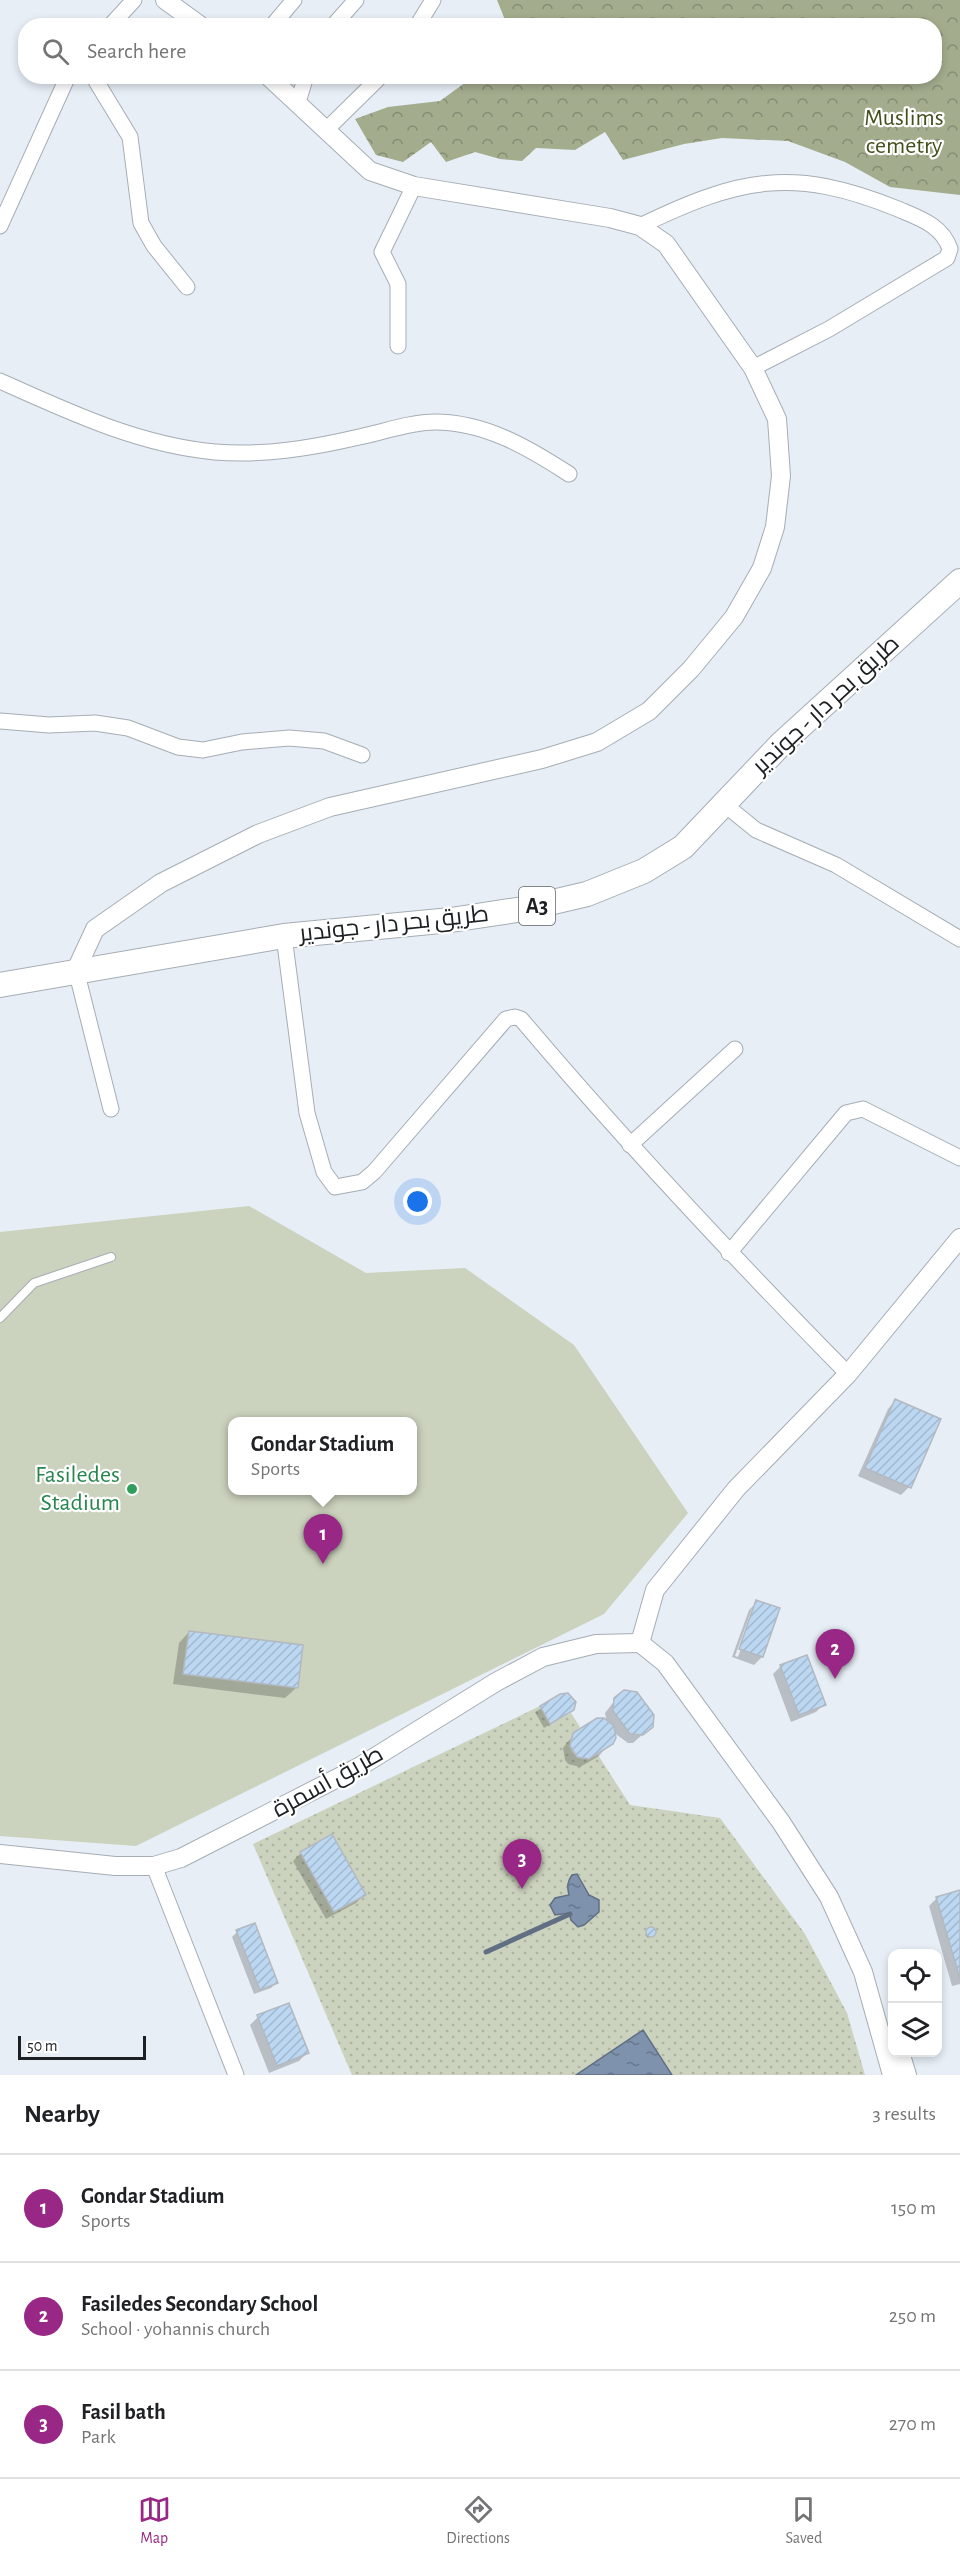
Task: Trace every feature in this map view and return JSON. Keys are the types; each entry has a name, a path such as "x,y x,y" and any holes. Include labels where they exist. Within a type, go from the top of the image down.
{"highway":[{"name":"طريق بحر دار - جوندير","path":"0,985 76,970 284,936 451,920 523,909 587,894 644,871 683,847 782,743 960,581"}],"street":[{"path":"117,18 134,0"},
{"path":"165,0 190,18"},
{"path":"279,18 294,0"},
{"path":"340,18 356,0"},
{"path":"422,18 433,0"},
{"path":"0,226 64,84"},
{"path":"98,84 130,136 141,223 154,246 187,287"},
{"path":"111,1109 76,970 95,929 161,883 258,834 330,807 542,759 597,742 649,711 691,669 734,617 762,568 776,527 781,476 777,419 753,368 666,244 640,226 610,218 414,186 370,171 277,84"},
{"path":"298,102 304,84"},
{"path":"326,130 373,84"},
{"path":"640,226 702,198 745,185 786,180 847,190 928,222 946,238 950,249 947,258 830,329 753,368"},
{"path":"398,346 398,284 382,252 414,186"},
{"path":"0,381 126,434 178,446 216,452 271,453 435,422 471,427 520,443 569,474"},
{"path":"0,721 49,725 95,723 128,728 178,747 203,750 242,742 289,738 324,741 362,755"},
{"path":"724,804 756,830 836,865 960,939"},
{"path":"284,936 307,1113 324,1172 336,1187 362,1182 374,1172 458,1071 506,1018 511,1016 521,1019 630,1145 729,1253 848,1374"},
{"path":"630,1145 735,1049"},
{"path":"729,1253 846,1113 854,1109 863,1109 960,1158"},
{"path":"888,2019 870,1967 836,1894 664,1663 640,1643 655,1590 736,1489 848,1374 960,1238"},
{"name":"طريق أسمرة","path":"0,1854 115,1866 154,1866 182,1857 359,1767 496,1682 543,1657 596,1644 640,1643"},
{"path":"781,1822 829,1897 864,1972 892,2075"},
{"path":"154,1866 236,2075"},
{"path":"902,2057 907,2075"}],"lane":[{"path":"0,1318 34,1283 111,1257"}],"green space":[{"name":"Muslims cemetry","path":"497,0 960,0 960,195 890,187 845,162 788,141 722,138 684,144 623,160 605,132 575,150 536,148 522,161 500,159 475,152 446,162 431,142 403,162 376,155 355,119 388,107 440,101 463,84 942,84 942,18 504,18"},
{"path":"249,1206 366,1273 465,1268 574,1345 688,1513 604,1614 136,1846 0,1836 0,1232"},
{"path":"540,1706 550,1724 571,1713 580,1727 570,1739 572,1752 582,1759 598,1755 630,1805 720,1818 805,1934 847,2013 865,2075 352,2075 253,1844"}],"water":[{"path":"577,1874 589,1895 599,1900 599,1912 584,1925 578,1927 571,1920 569,1913 555,1915 550,1905 555,1898 569,1895 569,1880 572,1875"},
{"path":"643,2030 672,2075 576,2075"}],"building":[{"path":"895,1399 941,1419 911,1488 865,1468"},
{"path":"756,1600 780,1608 763,1657 739,1649"},
{"path":"189,1631 303,1645 298,1688 183,1674"},
{"path":"807,1655 826,1705 799,1715 780,1665"},
{"path":"624,1690 637,1692 654,1715 653,1727 643,1735 630,1734 613,1711 614,1698"},
{"path":"568,1693 576,1702 574,1710 550,1724 540,1706 560,1694"},
{"path":"597,1718 604,1718 614,1726 616,1738 613,1744 589,1759 577,1757 570,1746 573,1733"},
{"path":"332,1834 366,1895 334,1912 300,1852"},
{"path":"960,1890 960,1979 936,1897"},
{"path":"255,1923 278,1983 260,1990 236,1930"},
{"path":"651,1927 656,1932 651,1937 646,1932"},
{"path":"289,2003 309,2053 277,2066 257,2015"}],"waterway":[{"path":"486,1952 570,1914"}],"place":[{"name":"Fasiledes Stadium","path":"132,1489"},
{"name":"Gondar Stadium","path":"323,1564"},
{"name":"Fasiledes Secondary School","path":"835,1679"},
{"name":"Fasil bath","path":"522,1889"}]}
